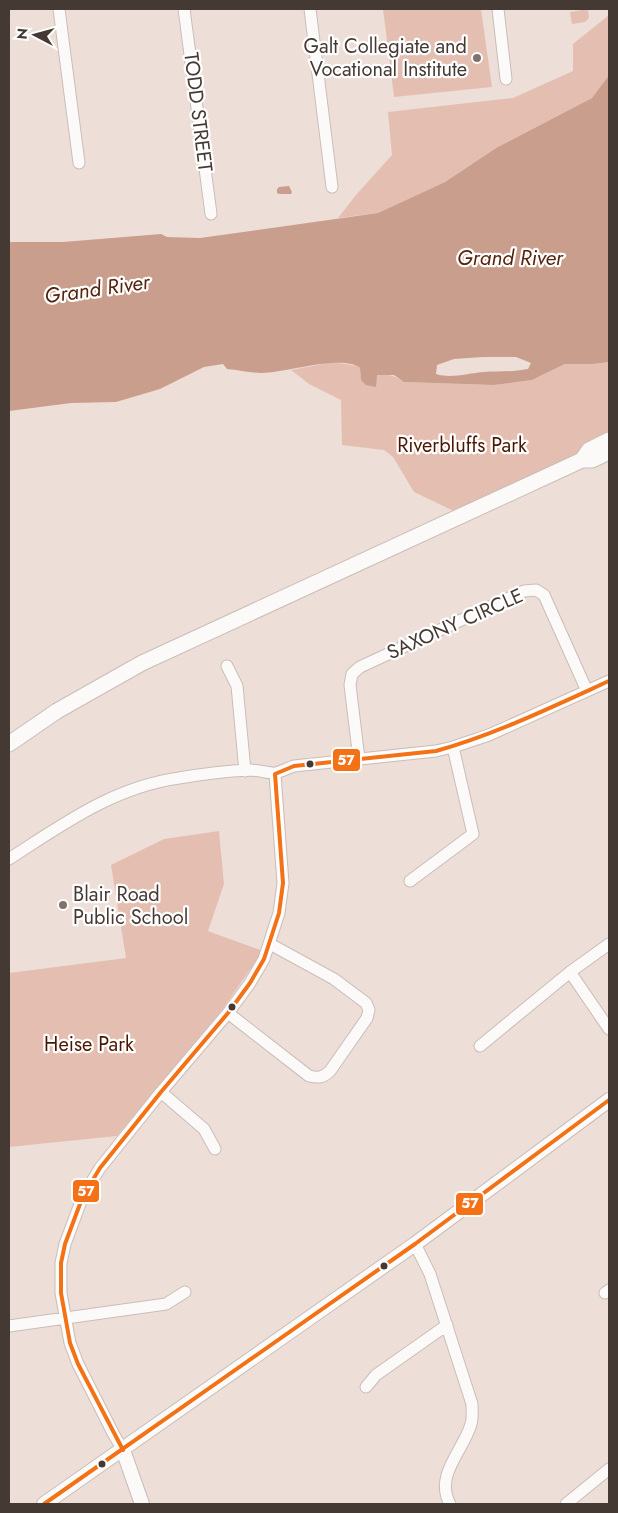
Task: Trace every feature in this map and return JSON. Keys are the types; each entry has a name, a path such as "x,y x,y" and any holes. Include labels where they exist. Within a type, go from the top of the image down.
{"main road":[{"path":"582,460 589,450 609,440"},
{"path":"9,744 57,711 142,663 582,460 592,460 609,452"}],"street":[{"path":"59,9 79,163"},
{"name":"TODD STREET","path":"184,9 211,214"},
{"path":"310,9 332,187"},
{"path":"498,9 506,79"},
{"name":"SAXONY CIRCLE","path":"359,760 350,684 352,674 360,666 524,591 536,590 544,595 587,691"},
{"path":"227,666 236,686 245,771"},
{"path":"9,859 74,817 120,793 148,784 178,778 245,771 262,770 275,774 294,766 436,751 489,736 609,681"},
{"path":"410,881 473,834 453,747"},
{"path":"142,1504 122,1450 78,1364 70,1343 61,1293 61,1263 67,1237 82,1196 100,1168 228,1013 250,983 270,944 279,913 283,883 275,774"},
{"path":"228,1013 309,1076 318,1078 326,1076 368,1018 369,1010 366,1003 334,979 270,944"},
{"path":"480,1046 570,972 609,944"},
{"path":"570,972 609,1029"},
{"path":"161,1092 204,1129 215,1149"},
{"path":"44,1504 415,1244 609,1100"},
{"path":"415,1244 430,1274 472,1404 472,1422 448,1469 445,1483 450,1504"},
{"path":"9,1326 166,1304 185,1292"},
{"path":"366,1387 376,1375 447,1325"},
{"path":"566,1504 609,1469"}],"green space":[{"path":"383,9 481,9 492,87 394,97"},
{"path":"588,9 589,18 585,22 572,24 570,12"},
{"path":"609,15 609,75 592,98 496,148 445,182 378,213 338,218 392,155 388,112 513,98 573,71 573,44"},
{"name":"Riverbluffs Park","path":"334,362 360,368 361,380 373,376 388,375 404,382 494,385 532,380 565,364 609,362 609,440 462,515 414,492 393,457 384,450 342,445 341,400 309,384 291,370"},
{"name":"Heise Park","path":"219,831 224,884 208,931 263,951 222,1010 117,1136 9,1147 9,973 126,958 111,865 164,839"}],"water":[{"name":"Grand River","path":"609,75 609,362 565,364 532,380 494,385 404,382 394,375 377,375 376,387 366,385 361,380 360,368 352,364 327,363 254,373 227,369 223,364 204,367 160,389 116,402 71,403 9,411 9,242 63,242 161,234 167,237 200,238 378,213 445,182 496,148 592,98","holes":["516,357 531,363 528,369 454,376 436,374 437,365 454,359"]},
{"path":"289,186 291,194 277,193 279,187"}],"transit line":[{"name":"57","path":"123,1450 78,1364 70,1343 61,1293 61,1263 65,1244 83,1196 100,1168 228,1013 250,983 264,959 279,913 283,883 275,774 294,766 436,751 502,728 609,681"},
{"name":"57","path":"44,1504 415,1244 609,1100"}],"place":[{"name":"Galt Collegiate and Vocational Institute","path":"477,58"},
{"name":"Blair Road Public School","path":"63,905"}]}
